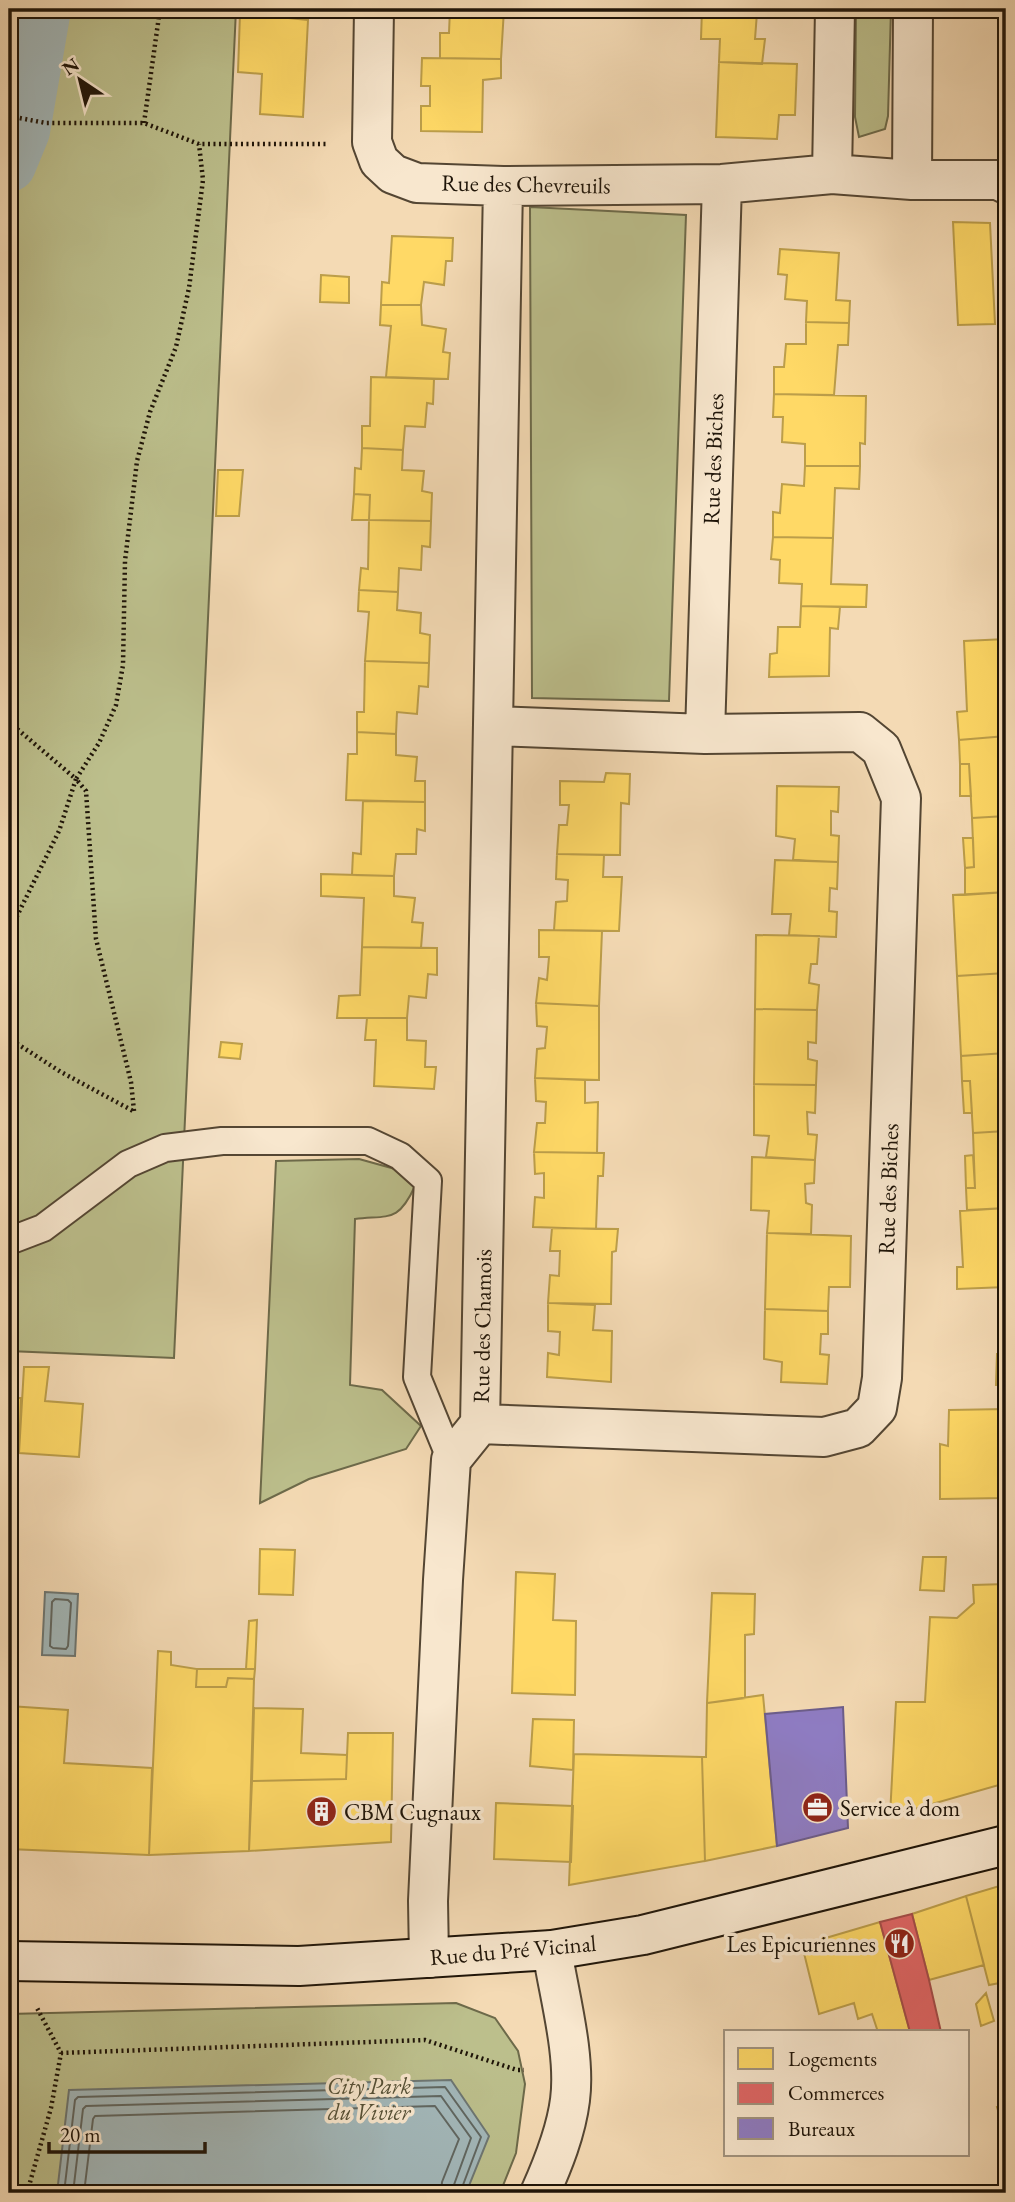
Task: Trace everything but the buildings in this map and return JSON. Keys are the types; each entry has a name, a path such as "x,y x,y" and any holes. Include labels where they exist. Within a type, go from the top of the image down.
{"street":[{"path":"372,142 374,9"},
{"path":"832,174 835,9"},
{"path":"912,180 913,9"},
{"name":"Rue des Chevreuils","path":"372,142 379,161 393,174 417,183 503,186 722,184 832,174 912,180 998,180 1006,184"},
{"name":"Rue des Biches","path":"705,734 722,184"},
{"name":"Rue des Chamois","path":"451,1460 480,1424 503,186"},
{"name":"Rue des Biches","path":"480,1424 824,1437 858,1429 877,1408 882,1378 901,798 881,749 860,732 705,734 493,726"},
{"path":"429,1958 429,1873 451,1460"},
{"name":"Rue du Pré Vicinal","path":"12,1961 299,1966 552,1950 643,1935 1006,1845"},
{"path":"540,2193 554,2161 570,2101 572,2067 552,1950"}],"lane":[{"path":"9,1241 43,1228 128,1164 165,1148 222,1141 368,1141 400,1156 428,1181 417,1377 451,1460"}],"path":[{"path":"144,123 160,9"},
{"path":"9,116 46,123 144,123 199,144 286,146 372,142"},
{"path":"9,947 16,918 59,831 76,779 99,743 116,705 123,665 125,561 138,461 149,412 176,348 189,288 202,180 199,144"},
{"path":"9,722 76,779 86,791 96,939 131,1082 134,1111"},
{"path":"9,1030 16,1043 38,1058 150,1122 165,1148"},
{"path":"12,1961 61,2053 51,2108 27,2193"},
{"path":"61,2053 425,2040 517,2070 572,2067"}],"green space":[{"path":"9,9 236,9 174,1358 9,1351"},
{"path":"856,9 891,9 888,116 885,129 859,137 855,117"},
{"path":"530,207 686,215 669,701 532,698"},
{"path":"359,1159 395,1169 415,1186 398,1212 384,1217 355,1219 350,1385 382,1390 421,1426 406,1449 309,1479 260,1503 276,1161"},
{"name":"City Park du Vivier","path":"456,2003 495,2018 518,2051 525,2084 516,2153 500,2193 9,2193 9,2014"}],"water":[{"path":"45,1592 78,1594 75,1656 42,1655"},
{"path":"451,2080 489,2136 466,2193 57,2193 69,2090"}],"waterway":[{"path":"9,165 23,131 44,9"}],"place":[{"name":"Service à dom","path":"817,1808"},
{"name":"CBM Cugnaux","path":"321,1812"},
{"name":"Les Epicuriennes","path":"899,1944"}]}
